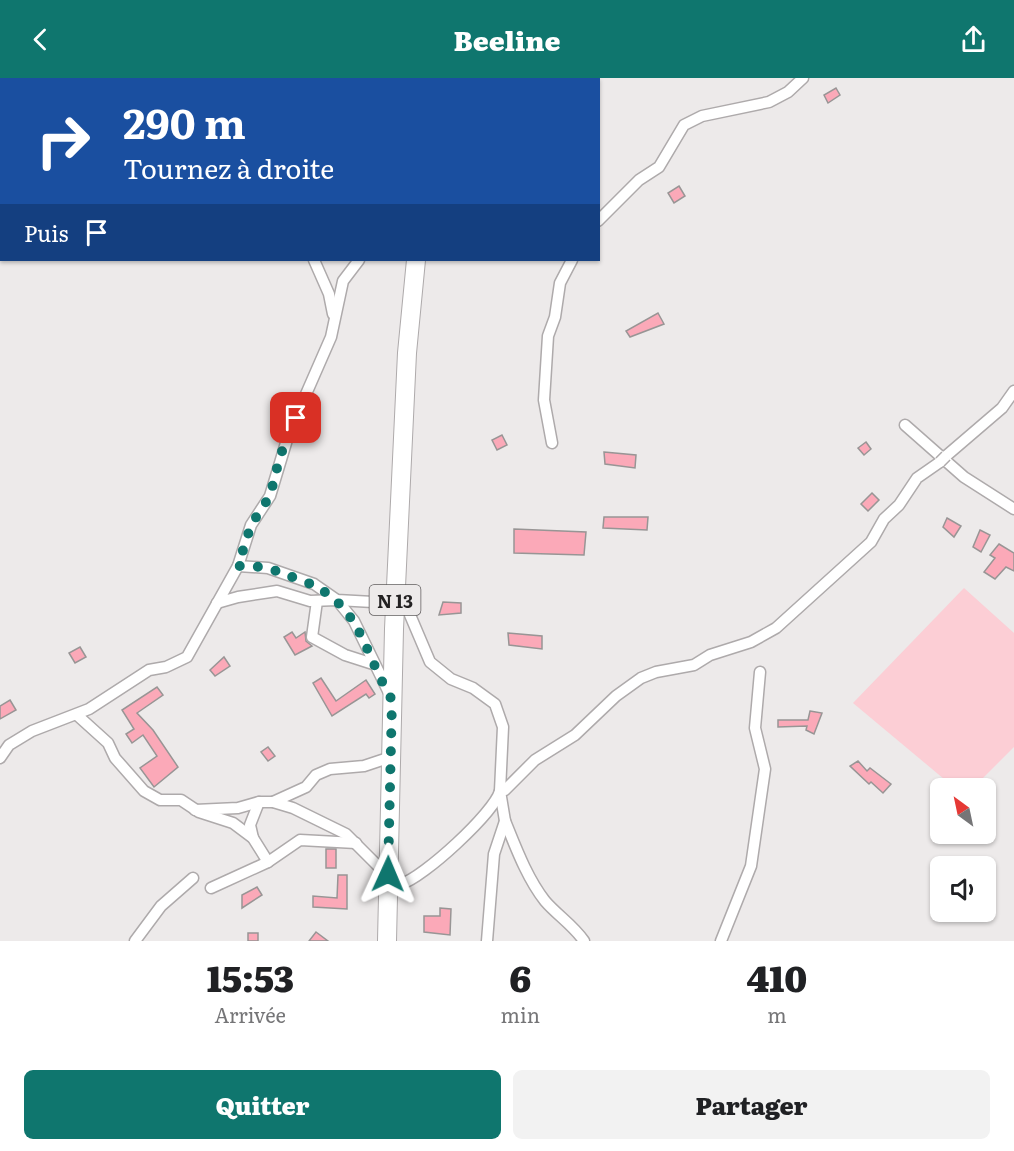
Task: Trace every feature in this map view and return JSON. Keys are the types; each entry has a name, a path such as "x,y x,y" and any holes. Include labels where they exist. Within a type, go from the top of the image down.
{"main road":[{"name":"N 13","path":"387,941 396,591 407,353 416,261"}],"street":[{"path":"600,219 639,180 659,167 684,125 702,117 769,102 788,92 803,78"},
{"path":"314,261 329,294 334,326"},
{"path":"0,758 9,745 32,731 77,715 110,698 149,670 166,667 187,657 238,566 251,525 270,496 289,433 334,326 343,281 358,261"},
{"path":"552,443 544,400 548,336 556,313 560,283 571,261"},
{"path":"500,791 506,790 535,760 575,735 616,696 641,678 657,672 694,665 710,655 752,642 776,628 872,542 884,519 899,505 917,478 943,459 1002,408 1014,391"},
{"path":"904,425 964,477 1014,509"},
{"path":"238,566 268,568 314,584 337,600 354,621 392,700"},
{"path":"217,603 277,591 317,601 373,602 396,591 430,662 451,680 473,688 495,704 503,727 500,791 505,821 533,882 545,901 584,941"},
{"path":"317,601 312,637 345,655 373,664"},
{"path":"721,941 751,867 765,769 755,728 760,672"},
{"path":"77,715 108,743 116,758 144,791 160,800 181,800 195,810 233,823 253,838"},
{"path":"273,802 306,787 316,775 330,770 364,766 391,757"},
{"path":"195,810 238,808 259,802 273,802 306,813 346,834 356,843 360,851 401,884 414,881 464,837 494,804 500,791"},
{"path":"259,802 250,825 253,838 268,862"},
{"path":"487,941 494,854 505,821"},
{"path":"211,888 268,862 300,840 356,843"},
{"path":"135,941 160,906 192,878"}],"shaded area":[{"path":"964,588 1014,633 1014,747 983,778 943,778 853,703"}],"building":[{"path":"836,88 840,95 828,103 824,95"},
{"path":"679,186 685,196 674,203 668,193"},
{"path":"658,313 664,324 630,337 626,331"},
{"path":"502,435 507,445 497,450 492,440"},
{"path":"866,442 871,449 864,455 858,448"},
{"path":"604,452 636,455 635,468 605,464"},
{"path":"872,493 879,500 868,511 861,504"},
{"path":"604,517 648,517 647,530 603,528"},
{"path":"947,518 961,526 954,537 943,527"},
{"path":"514,529 586,532 584,555 514,553"},
{"path":"980,530 990,535 981,552 973,547"},
{"path":"999,544 1014,553 1014,571 1006,567 995,579 984,572 995,558 990,555"},
{"path":"443,602 461,603 461,613 439,615"},
{"path":"292,632 296,638 305,632 306,641 312,646 295,655 284,637"},
{"path":"508,633 542,636 542,649 509,645"},
{"path":"80,647 86,657 75,663 69,653"},
{"path":"224,657 230,666 215,676 210,670"},
{"path":"321,678 336,701 366,680 375,694 369,698 366,694 332,716 313,683"},
{"path":"157,687 163,695 137,713 153,730 178,767 154,787 140,768 157,756 143,735 132,743 126,734 134,729 122,710"},
{"path":"10,700 16,710 0,719 0,706"},
{"path":"810,711 822,713 814,734 806,730 807,726 778,727 778,720 808,720"},
{"path":"268,747 275,756 268,761 261,752"},
{"path":"858,761 867,771 870,768 891,784 883,793 871,782 869,784 850,766"},
{"path":"326,849 336,849 336,868 326,868"},
{"path":"338,875 347,875 347,909 313,907 313,896 337,898"},
{"path":"257,887 262,895 242,908 242,895"},
{"path":"440,908 451,909 450,935 424,932 424,916 440,916"},
{"path":"316,932 328,941 309,941"},
{"path":"248,933 258,933 258,941 248,941"}],"route":[{"path":"296,418 280,456 270,496 251,525 238,566 268,568 314,584 318,589 337,600 354,621 365,642 373,664 392,700 388,874"}]}
